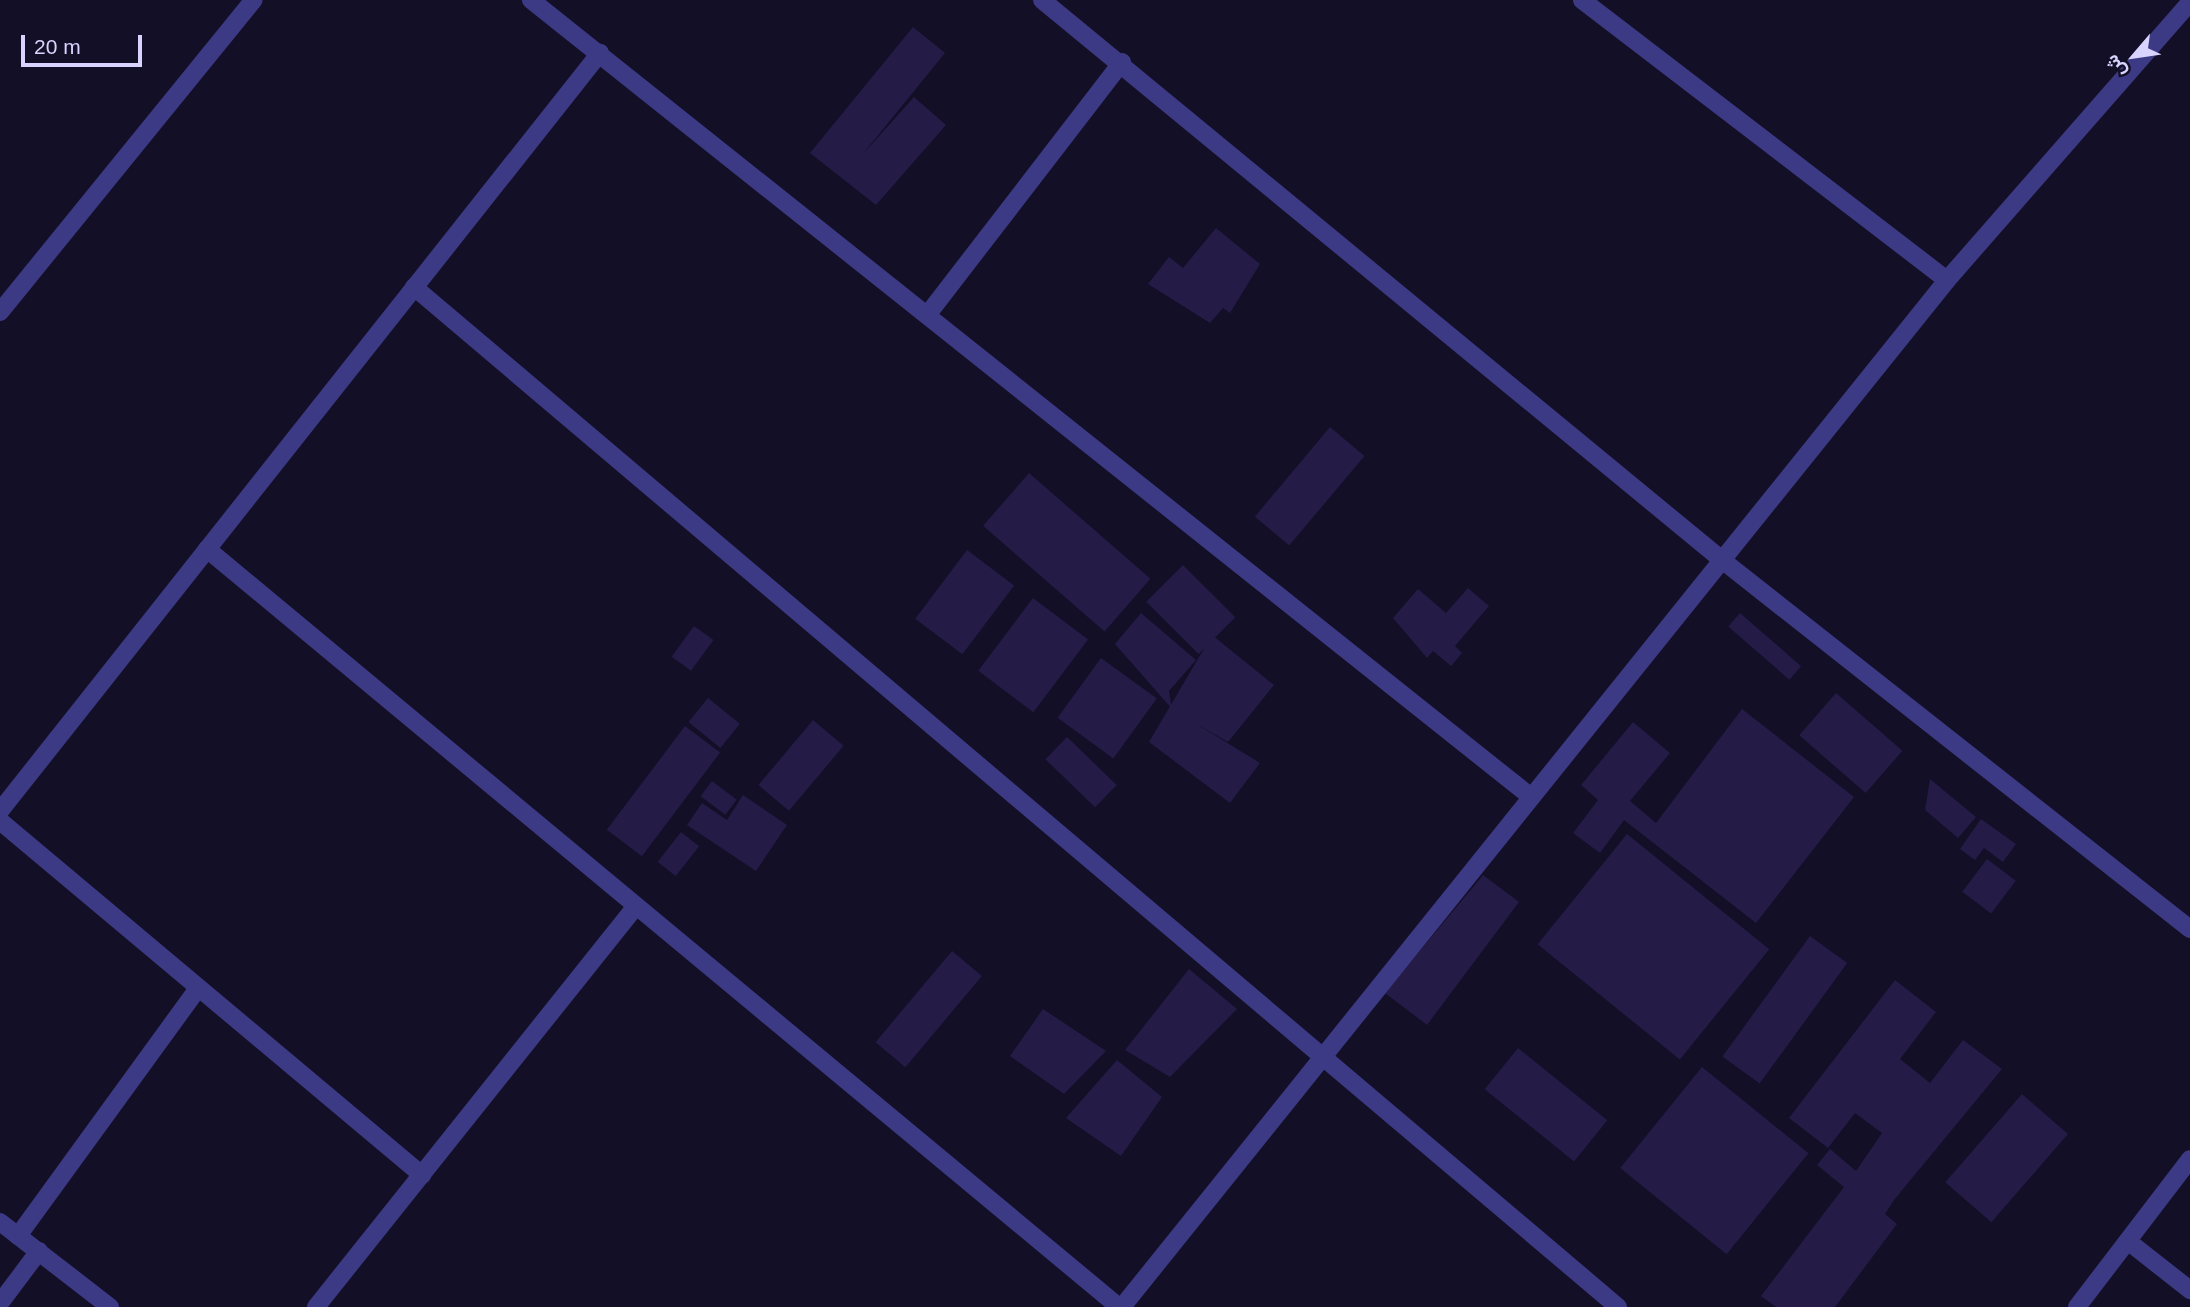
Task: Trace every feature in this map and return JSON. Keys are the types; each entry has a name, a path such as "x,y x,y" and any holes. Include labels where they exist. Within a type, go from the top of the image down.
{"street":[{"path":"0,312 254,0"},
{"path":"531,0 600,52 1531,797"},
{"path":"1042,0 1122,62 1722,559 2190,929"},
{"path":"1582,0 1947,279"},
{"path":"207,549 1120,1307 1947,279 2190,2"},
{"path":"0,811 600,52"},
{"path":"928,314 1122,62"},
{"path":"414,287 1320,1060 1618,1307"},
{"path":"0,821 422,1175"},
{"path":"316,1307 636,906"},
{"path":"18,1236 198,988"},
{"path":"2077,1307 2190,1159"},
{"path":"0,1222 110,1307"},
{"path":"2129,1242 2190,1290"},
{"path":"0,1303 38,1251"}],"building":[{"path":"913,27 945,53 862,155 914,97 946,125 876,205 810,153"},
{"path":"1216,228 1260,264 1230,313 1223,308 1210,323 1148,284 1169,257 1183,268"},
{"path":"1330,427 1364,456 1289,546 1255,517"},
{"path":"1029,473 1151,579 1105,631 983,526"},
{"path":"967,550 1014,586 962,654 915,619"},
{"path":"1183,565 1235,617 1199,654 1146,602"},
{"path":"1468,588 1489,606 1455,646 1462,653 1451,666 1433,651 1427,658 1393,618 1418,589 1446,613"},
{"path":"1033,598 1088,640 1033,712 978,671"},
{"path":"1141,613 1196,660 1169,691 1172,709 1115,644"},
{"path":"1740,613 1801,666 1789,680 1728,627"},
{"path":"694,626 713,640 691,671 672,657"},
{"path":"1212,635 1274,685 1228,742 1195,723 1260,763 1230,803 1149,742"},
{"path":"1101,658 1157,699 1113,758 1058,718"},
{"path":"1836,693 1902,751 1866,793 1799,735"},
{"path":"708,698 740,724 720,748 688,722"},
{"path":"1742,709 1854,797 1756,923 1624,820 1600,853 1573,833 1598,800 1581,785 1633,722 1670,753 1630,801 1656,823"},
{"path":"813,720 844,746 789,811 758,785"},
{"path":"685,726 720,752 642,856 607,830"},
{"path":"1067,737 1117,785 1095,807 1045,759"},
{"path":"1930,779 1976,817 1958,838 1925,810"},
{"path":"712,781 737,800 725,815 701,796"},
{"path":"743,795 787,825 756,871 687,825 702,803 727,820"},
{"path":"1981,819 2016,844 2003,862 1984,848 1975,860 1960,849"},
{"path":"681,832 699,846 676,876 658,862"},
{"path":"1627,834 1769,949 1680,1060 1538,944"},
{"path":"1987,859 2016,881 1991,913 1962,892"},
{"path":"1483,875 1519,902 1427,1025 1385,993"},
{"path":"1810,936 1847,963 1760,1084 1722,1057"},
{"path":"952,951 982,976 905,1067 876,1042"},
{"path":"1189,969 1237,1009 1170,1077 1125,1050"},
{"path":"1895,980 1936,1012 1900,1059 1930,1083 1963,1040 2002,1069 1894,1200 1885,1214 1897,1224 1835,1307 1776,1307 1761,1296 1844,1187 1817,1165 1830,1149 1856,1171 1882,1133 1855,1113 1828,1148 1789,1118"},
{"path":"1043,1009 1106,1051 1064,1094 1010,1056"},
{"path":"1518,1048 1607,1120 1574,1162 1485,1089"},
{"path":"1117,1060 1162,1097 1121,1156 1066,1118"},
{"path":"1702,1067 1808,1153 1727,1254 1620,1168"},
{"path":"2022,1094 2068,1134 1991,1222 1945,1182"}]}
